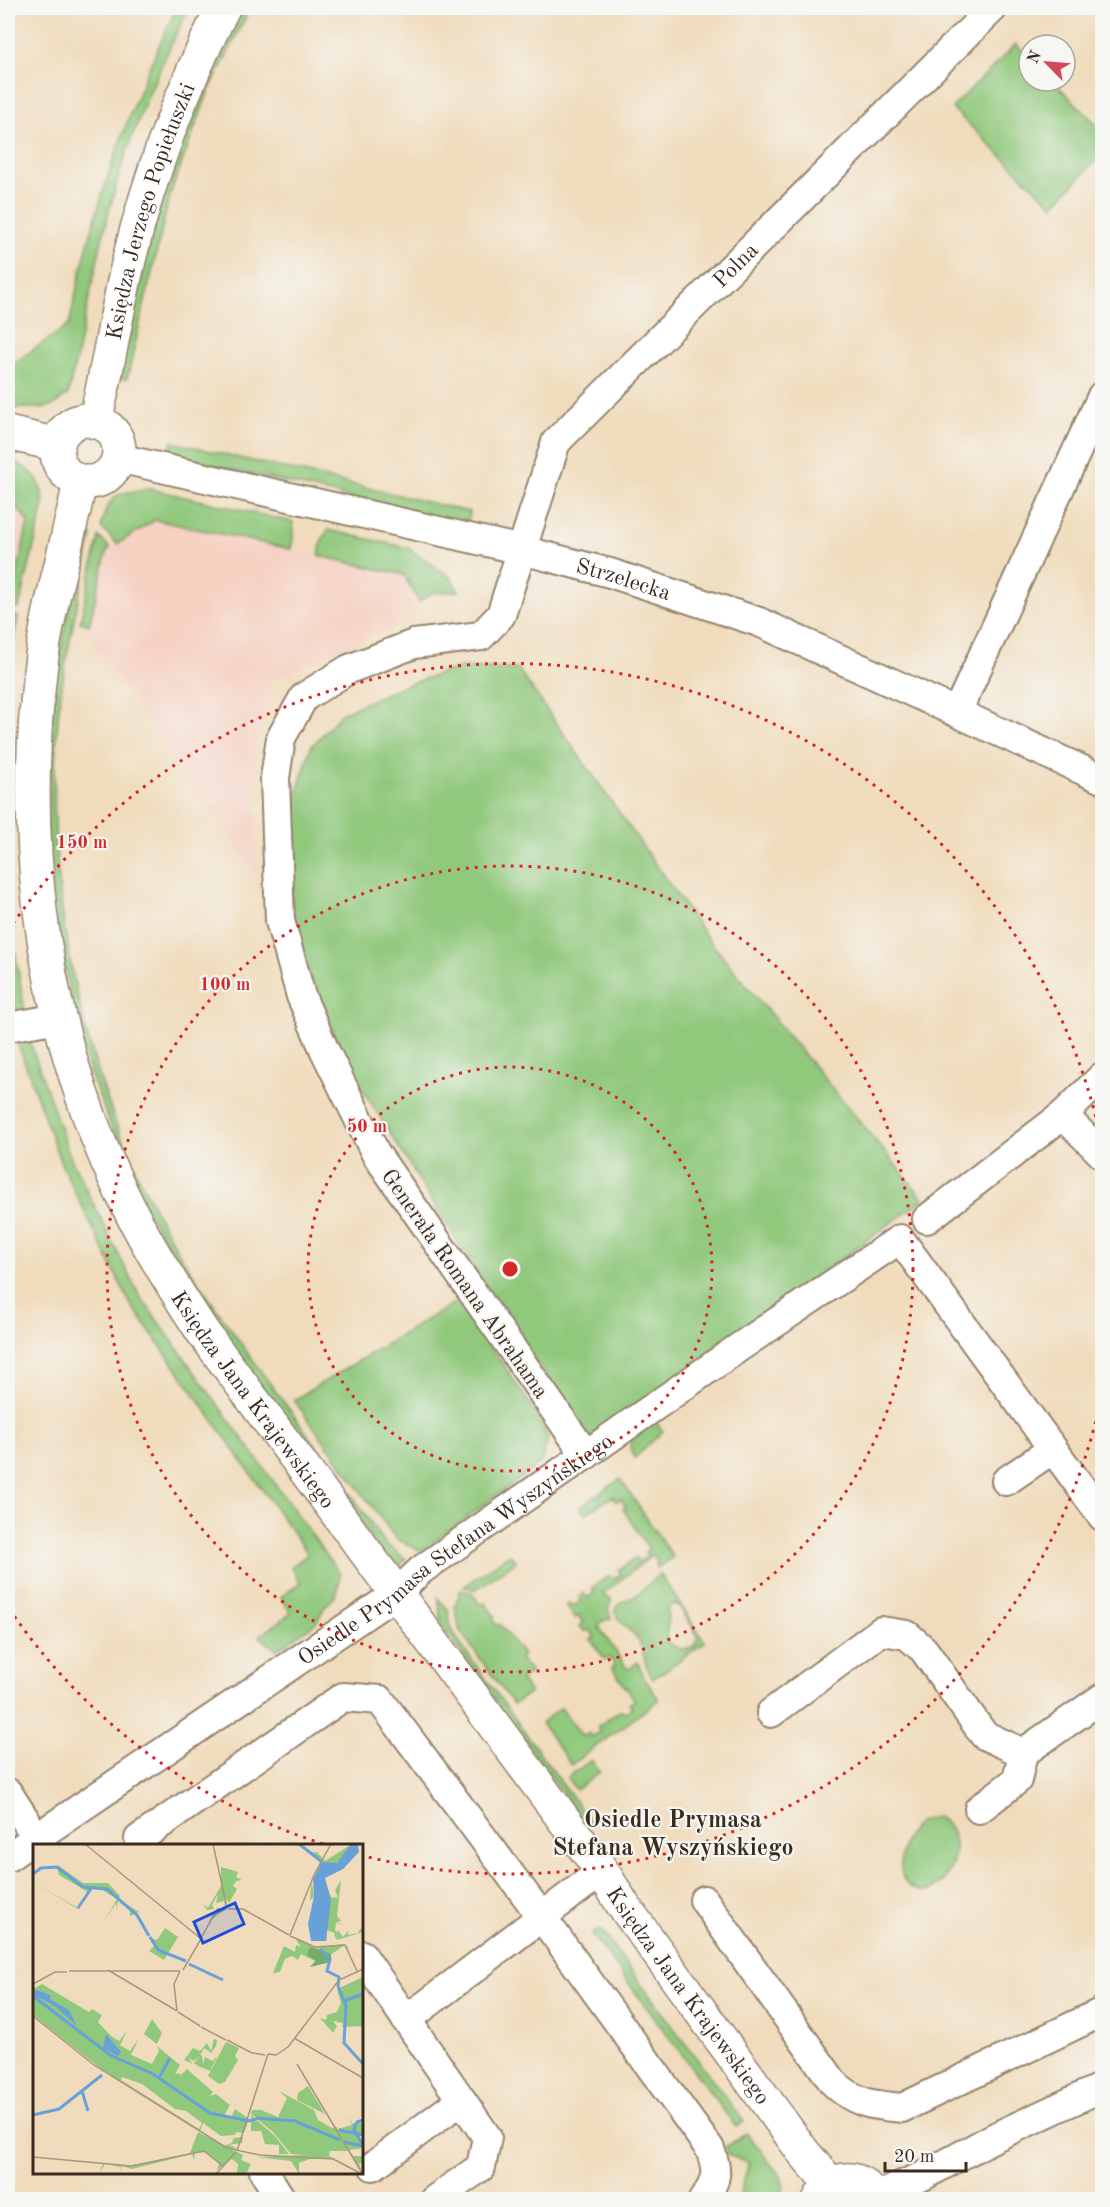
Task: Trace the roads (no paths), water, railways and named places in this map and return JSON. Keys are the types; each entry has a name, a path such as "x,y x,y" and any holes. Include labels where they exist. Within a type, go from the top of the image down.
{"street":[{"name":"Księdza Jerzego Popiełuszki","path":"95,422 129,260 161,152 195,63 223,8"},
{"name":"Polna","path":"522,550 556,442 993,8"},
{"path":"957,712 1102,396"},
{"path":"95,422 111,431 116,440 118,458 107,475 90,482 80,481 64,471 57,454 57,445 67,428 76,423 95,422"},
{"path":"8,433 57,445"},
{"name":"Strzelecka","path":"118,458 522,550 610,573 759,622 1102,779"},
{"name":"Księdza Jana Krajewskiego","path":"80,481 53,598 40,670 31,797 33,857 51,989 85,1106 105,1153 132,1213 165,1274 202,1331 602,1871 622,1905 804,2153 825,2192"},
{"name":"Generała Romana Abrahama","path":"522,550 501,615 481,636 414,644 349,669 304,697 281,738 275,778 280,921 301,996 325,1051 376,1154 586,1455"},
{"path":"8,1027 59,1018"},
{"path":"927,1219 1063,1115 1102,1077"},
{"path":"1063,1115 1102,1154"},
{"name":"Osiedle Prymasa Stefana Wyszyńskiego","path":"39,1841 396,1594 421,1570 900,1239 1053,1449"},
{"path":"1006,1481 1053,1449 1102,1516"},
{"path":"771,1713 881,1631 890,1632 907,1635 924,1650 984,1735 1023,1753"},
{"path":"142,1844 139,1839 343,1697 380,1700 542,1917 710,2149 717,2169 711,2190 703,2199"},
{"path":"979,1809 1017,1780 1023,1753 1102,1698"},
{"path":"8,1792 39,1841"},
{"name":"Osiedle Prymasa Stefana Wyszyńskiego","path":"8,1857 33,1844"},
{"path":"406,2020 602,1871"},
{"path":"704,1900 833,2082 846,2095 868,2104 902,2108 1102,2012"},
{"path":"363,1956 487,2137 481,2167 434,2199"},
{"path":"825,2192 843,2179 856,2180 867,2187 875,2198 923,2176 993,2138 1102,2087"},
{"path":"373,2166 461,2100"},
{"path":"265,2174 282,2199"}],"district":[{"name":"Osiedle Prymasa Stefana Wyszyńskiego","path":"673,1833"}]}
